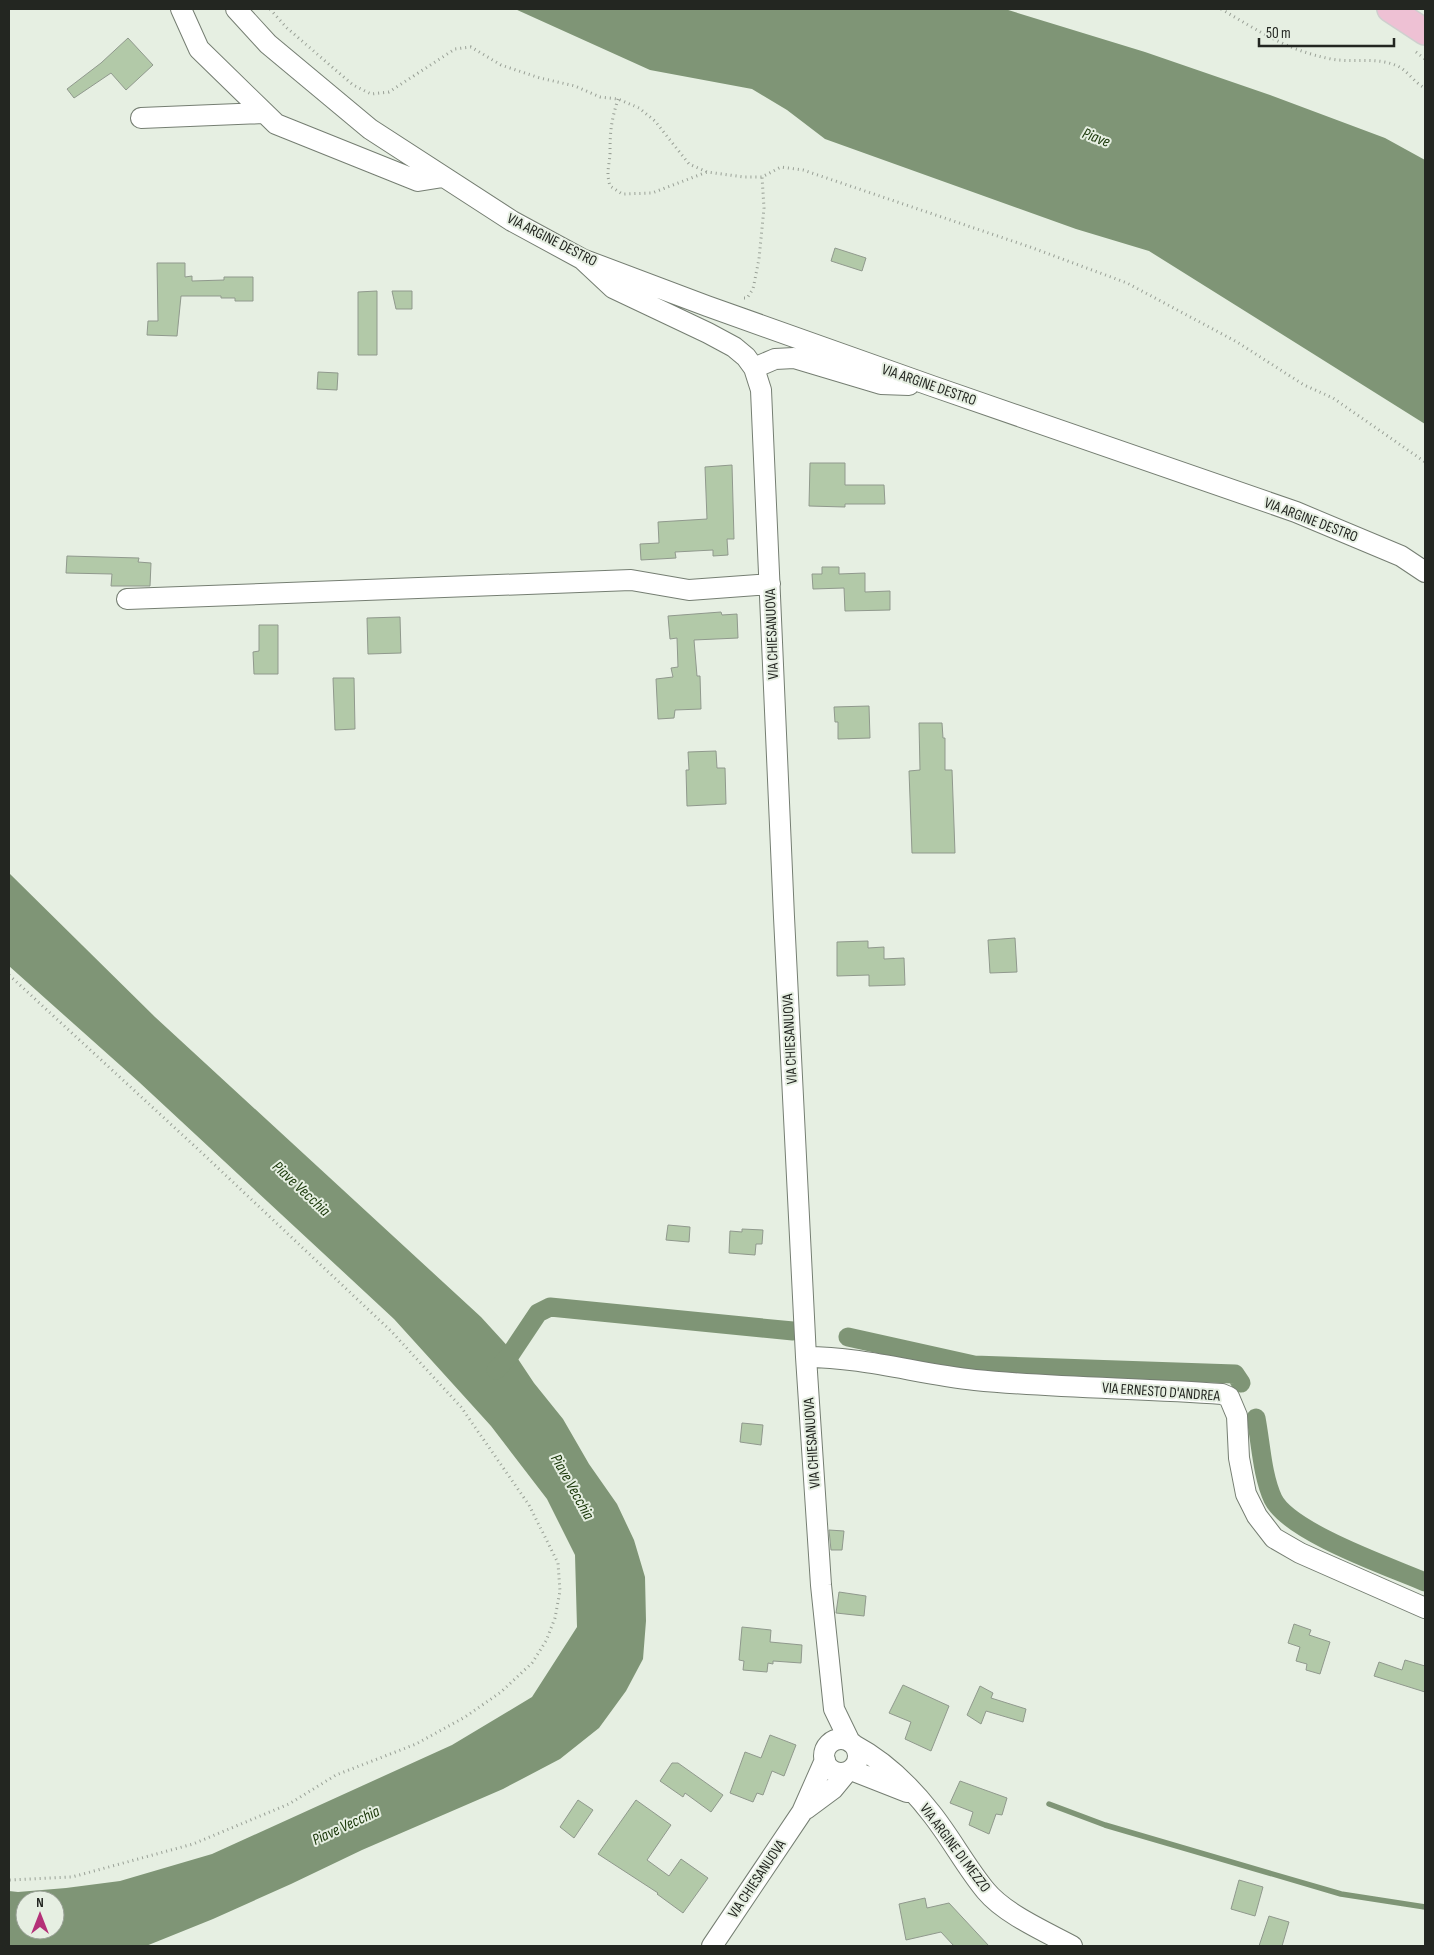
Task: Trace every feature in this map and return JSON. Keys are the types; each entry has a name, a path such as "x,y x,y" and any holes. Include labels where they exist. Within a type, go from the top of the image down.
{"main road":[{"path":"1390,9 1425,32"}],"street":[{"path":"181,9 199,49 276,124 418,181 443,178"},
{"name":"VIA ARGINE DESTRO","path":"236,9 268,44 370,128 443,178 512,221 582,258 707,306 1296,512 1401,556 1425,572"},
{"path":"141,118 263,113"},
{"name":"VIA CHIESANUOVA","path":"582,258 613,288 708,333 734,347 746,357 754,368 761,390 763,414 784,917 806,1357 820,1585 834,1709 827,1752 802,1812 712,1946"},
{"path":"754,368 775,359 794,358 881,384 932,386"},
{"path":"127,599 631,580 689,590 770,584"},
{"name":"VIA ERNESTO D'ANDREA","path":"806,1357 835,1358 974,1380 1222,1394 1229,1397 1237,1416 1239,1458 1246,1494 1257,1516 1274,1538 1300,1553 1425,1608"},
{"name":"VIA CHIESANUOVA","path":"834,1709 852,1744"},
{"path":"841,1740 852,1744 858,1756 855,1766 849,1771 840,1773 833,1771 828,1766 827,1752 841,1740"},
{"name":"VIA ARGINE DI MEZZO","path":"852,1744 882,1763 916,1795 931,1813 987,1893 1020,1919 1072,1946"},
{"name":"VIA CHIESANUOVA","path":"802,1812 833,1789 849,1771"},
{"name":"VIA ARGINE DI MEZZO","path":"849,1771 916,1795"}],"path":[{"path":"270,9 287,28 353,85 371,94 389,92 455,49 470,48 501,65 540,78 575,86 600,97 618,99 639,108 655,121 689,164 707,172 744,177 762,176 781,167 803,170 1030,247 1128,283 1237,342 1304,385 1333,398 1425,462"},
{"path":"1221,9 1268,38 1286,46 1332,59 1380,61 1397,66 1420,86 1425,88"},
{"path":"618,99 611,121 610,156 607,175 610,186 622,194 652,193 707,172"},
{"path":"740,298 746,298 753,289 759,259 764,208 762,176"},
{"path":"9,975 391,1331 461,1406 529,1505 558,1563 560,1591 555,1618 546,1641 532,1663 501,1692 466,1717 416,1744 336,1775 289,1804 193,1844 72,1877 9,1880"}],"water":[{"name":"Piave","path":"515,9 1005,9 1145,52 1270,95 1385,138 1425,160 1425,424 1149,251 1076,229 825,139 787,110 752,89 650,70"},
{"name":"Piave Vecchia","path":"9,873 155,1017 481,1317 514,1353 534,1383 563,1419 589,1464 617,1504 634,1540 645,1577 646,1621 643,1659 626,1691 599,1728 560,1759 503,1789 362,1850 213,1919 146,1946 9,1946 9,1891 15,1892 15,1940 65,1940 65,1890 42,1890 120,1881 212,1854 452,1745 532,1697 577,1627 575,1555 547,1499 491,1426 394,1319 139,1082 9,966"}],"building":[{"path":"128,38 153,65 126,90 111,73 74,98 67,89 101,63"},
{"path":"835,248 866,258 862,271 831,261"},
{"path":"157,263 185,263 185,277 192,276 192,281 224,280 224,277 253,277 253,301 235,301 235,298 221,298 221,296 181,296 177,336 147,335 148,321 158,321"},
{"path":"377,291 377,355 358,355 358,292"},
{"path":"392,291 412,291 412,309 396,309"},
{"path":"318,372 338,373 337,390 317,389"},
{"path":"810,463 845,463 845,485 884,485 885,504 845,504 845,507 809,506"},
{"path":"732,465 734,539 727,539 728,555 713,556 713,550 675,552 676,558 641,560 640,544 659,543 658,522 707,519 705,467"},
{"path":"67,556 139,558 138,562 151,563 150,586 111,586 112,574 66,573"},
{"path":"822,567 839,567 839,574 865,573 865,592 890,591 890,610 845,611 844,588 813,589 812,574 822,574"},
{"path":"721,612 722,615 737,614 738,638 694,640 697,676 700,676 701,709 675,710 674,718 658,719 656,679 673,677 671,668 678,667 677,638 670,639 668,616"},
{"path":"400,617 401,653 368,654 367,618"},
{"path":"259,625 278,625 278,674 254,674 253,652 259,651"},
{"path":"333,678 354,678 355,729 335,730"},
{"path":"869,706 870,738 838,739 838,722 835,722 834,707"},
{"path":"919,723 942,723 943,738 945,738 945,770 952,770 955,853 912,853 909,771 920,770"},
{"path":"716,751 717,768 725,768 726,804 687,806 686,770 689,770 688,752"},
{"path":"1015,938 1017,972 990,973 988,940"},
{"path":"868,941 868,948 884,947 884,959 904,958 905,985 869,986 869,975 837,976 837,942"},
{"path":"668,1225 690,1227 689,1242 666,1240"},
{"path":"742,1229 763,1230 762,1244 756,1244 755,1255 729,1253 730,1231 742,1232"},
{"path":"742,1423 763,1425 761,1445 740,1442"},
{"path":"829,1530 844,1531 842,1550 831,1550"},
{"path":"839,1592 866,1596 864,1616 836,1613"},
{"path":"1294,1624 1311,1630 1309,1635 1330,1642 1320,1674 1306,1670 1307,1664 1296,1661 1300,1647 1288,1643"},
{"path":"742,1627 771,1630 770,1642 802,1645 801,1663 773,1661 773,1664 768,1663 767,1672 743,1670 744,1661 739,1660"},
{"path":"1405,1660 1425,1666 1425,1692 1374,1676 1379,1662 1402,1670"},
{"path":"903,1685 949,1706 931,1751 905,1739 911,1722 889,1713"},
{"path":"980,1686 993,1693 991,1698 1026,1709 1023,1722 986,1711 981,1724 967,1715"},
{"path":"770,1735 796,1745 784,1776 772,1771 763,1795 757,1793 753,1802 730,1793 745,1752 761,1758"},
{"path":"672,1763 678,1763 723,1795 711,1812 685,1793 683,1797 660,1781"},
{"path":"960,1781 1007,1798 1002,1815 996,1814 989,1834 969,1825 973,1812 950,1803"},
{"path":"578,1800 593,1810 574,1838 560,1827"},
{"path":"636,1800 671,1825 647,1860 669,1876 681,1859 708,1878 683,1913 658,1893 598,1854"},
{"path":"1239,1880 1263,1887 1255,1916 1231,1909"},
{"path":"925,1898 927,1908 949,1903 989,1946 954,1946 941,1932 906,1940 899,1904"},
{"path":"1269,1916 1289,1922 1282,1946 1259,1946"}],"waterway":[{"path":"496,1370 510,1355 538,1313 550,1307 793,1331"},
{"path":"848,1337 974,1365 1235,1374 1241,1383"},
{"path":"1256,1418 1266,1480 1273,1499 1283,1511 1299,1524 1319,1536 1425,1582"},
{"path":"1049,1804 1105,1825 1341,1894 1425,1907"}]}
